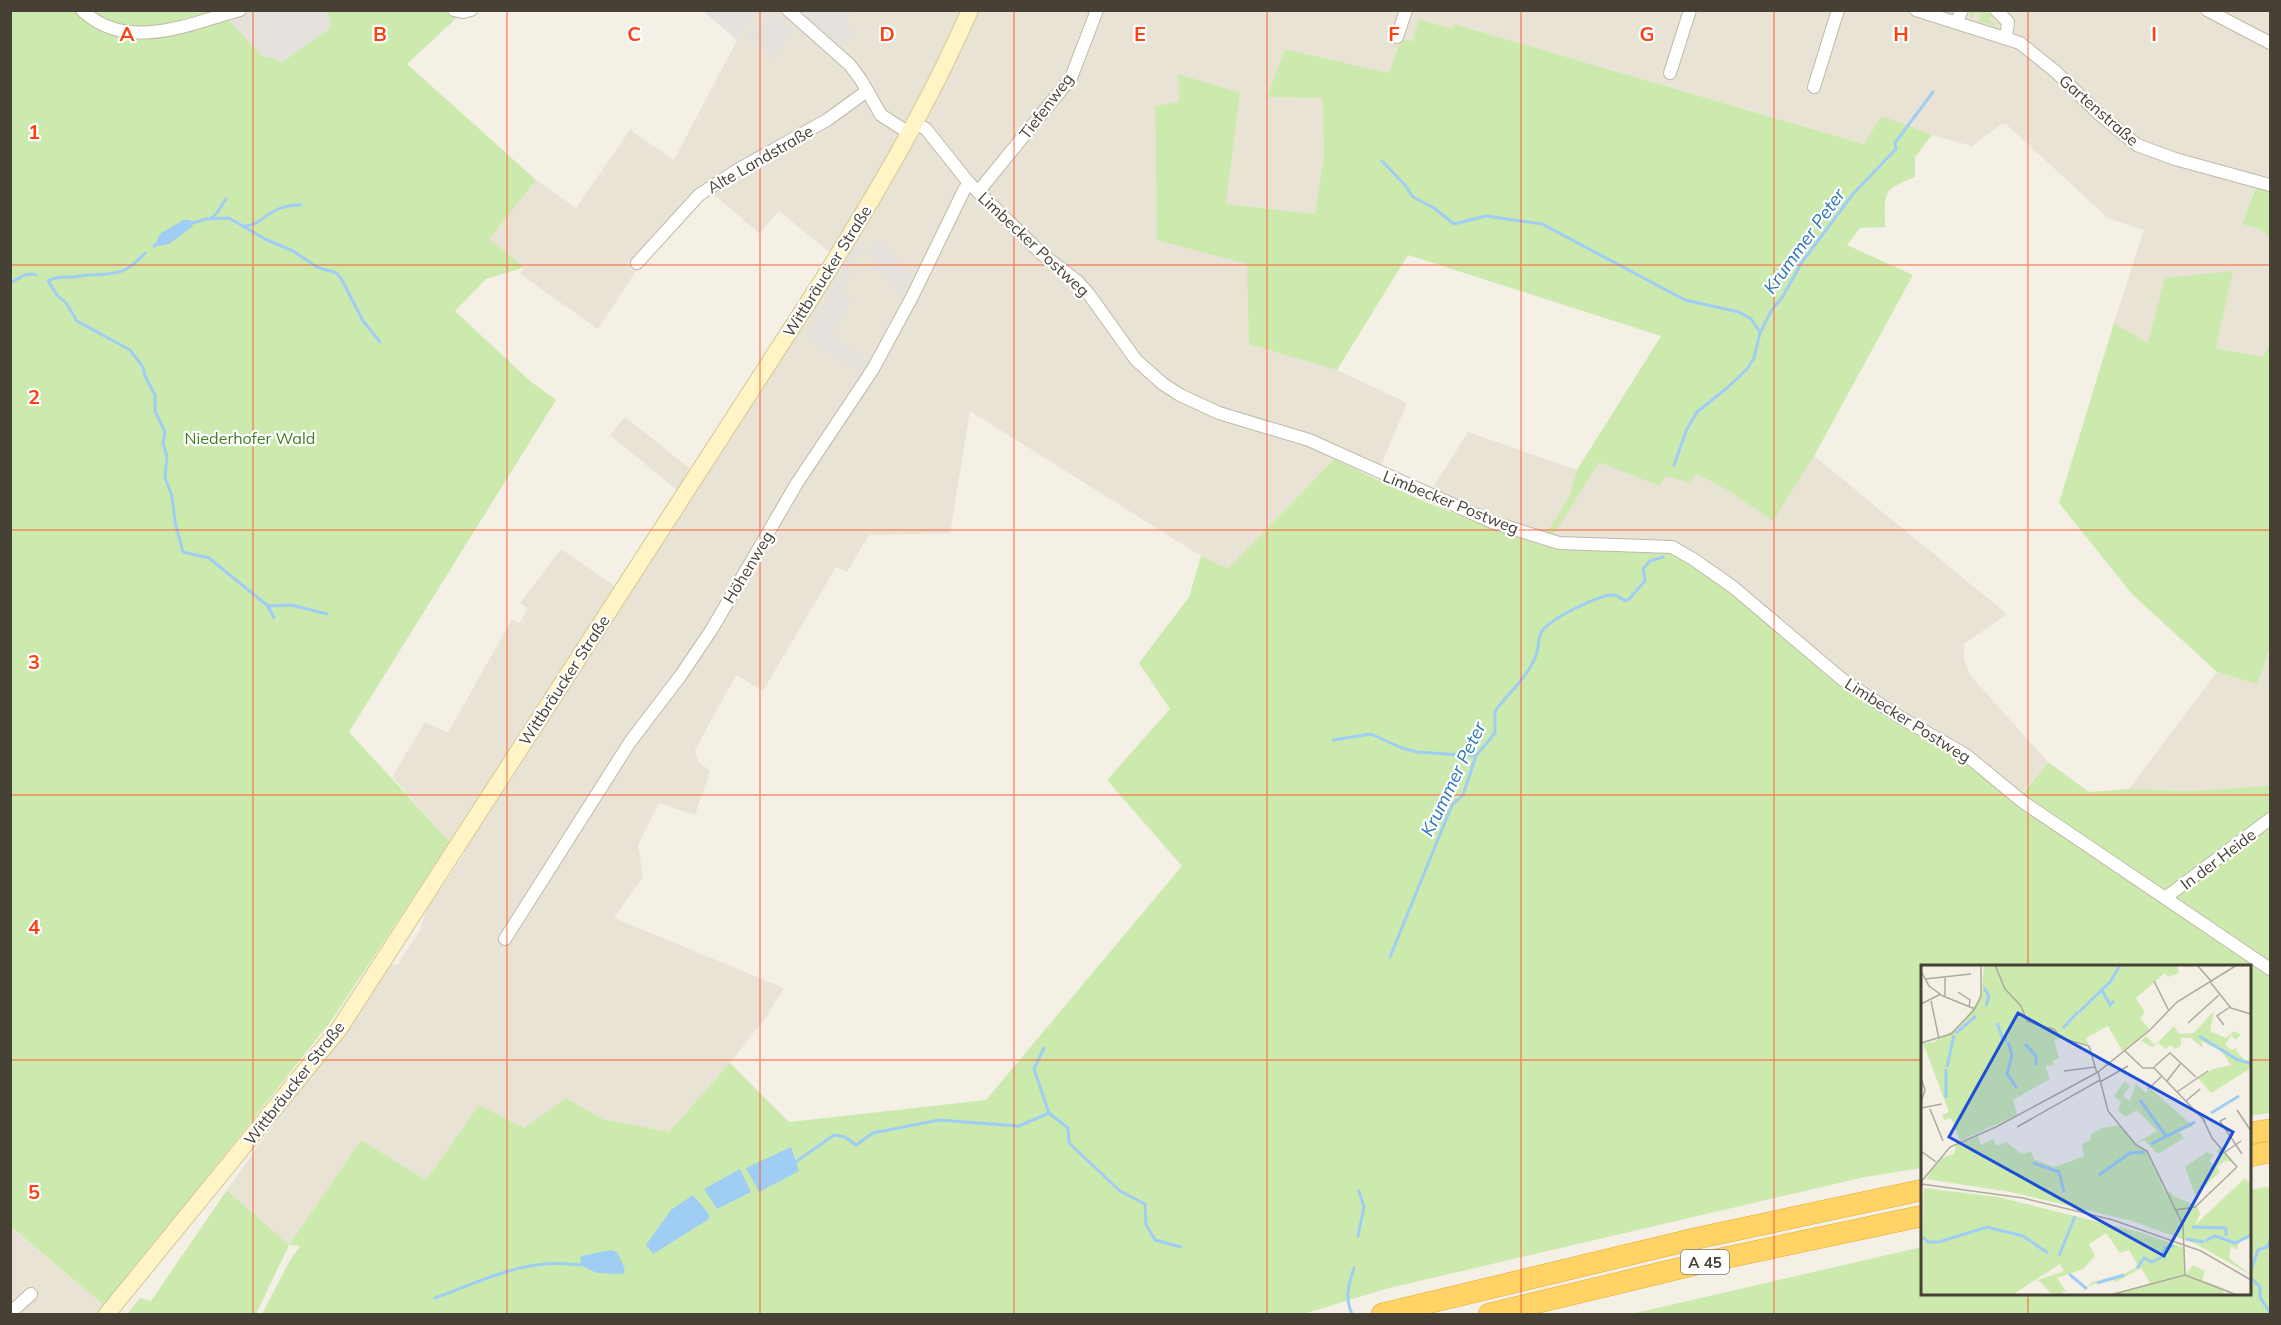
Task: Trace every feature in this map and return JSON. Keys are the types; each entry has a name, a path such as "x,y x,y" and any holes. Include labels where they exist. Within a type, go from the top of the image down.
{"highway":[{"path":"2251,1133 2271,1130"},
{"path":"2251,1156 2271,1152"},
{"name":"A 45","path":"1382,1314 1698,1238 1921,1190"},
{"name":"A 45","path":"1489,1314 1710,1261 1921,1216"}],"main road":[{"name":"Wittbräucker Straße","path":"107,1314 339,1029 872,201 912,128 970,10"}],"street":[{"path":"82,10 89,17 113,30 132,34 153,33 240,10"},
{"path":"454,10 463,12 471,10"},
{"name":"Limbecker Postweg","path":"788,10 850,65 881,115 931,135 974,187 1043,255 1083,287 1136,360 1163,384 1180,395 1219,413 1309,440 1492,522 1559,543 1672,547 1733,587 1843,680 1903,719 1966,755 2023,802 2271,969"},
{"name":"Tiefenweg","path":"974,187 1071,78 1097,10"},
{"path":"1397,37 1406,10"},
{"path":"1670,73 1690,10"},
{"path":"1814,87 1838,10"},
{"name":"Gartenstraße","path":"1916,10 2020,43 2137,145 2175,159 2271,185"},
{"path":"1956,22 1962,10"},
{"path":"1996,10 2008,22 2006,38"},
{"path":"2209,11 2271,43"},
{"name":"Alte Landstraße","path":"637,263 699,195 739,169 827,120 867,91"},
{"name":"Höhenweg","path":"505,939 630,742 681,675 712,628 797,483 873,369 912,297 964,190 974,187"},
{"name":"In der Heide","path":"2164,898 2271,819"},
{"path":"10,1313 31,1294"}],"shaded area":[{"path":"240,10 327,11 331,27 281,63 276,59 262,56 224,15"},
{"path":"769,10 793,31 772,62 746,39"},
{"path":"703,11 759,11 737,40"},
{"path":"759,11 2270,11 2270,177 2260,174 2242,224 2259,229 2270,238 2270,341 2263,357 2216,348 2232,271 2148,343 2114,323 2144,230 2108,218 2006,124 2001,124 1972,146 1932,135 1865,144 1454,24 1452,29 1420,19 1413,41 1401,39 1389,73 1285,49 1322,97 1324,154 1315,214 1226,204 1240,93 1155,106 1157,239 1247,264 1297,357 1337,370 1407,403 1380,468 1341,451 1228,570 1201,556 970,411 950,533 869,535 847,572 836,567 763,691 736,675 695,750 698,761 710,771 695,815 659,803 638,845 643,877 614,918 784,988 766,1017 730,1063 669,1132 603,1119 566,1098 524,1128 479,1105 426,1180 361,1140 289,1245 227,1190 274,1124 342,1037 391,965 398,964 421,929 426,910 465,853 450,842 392,777 425,722 448,733 512,619 519,623 528,609 520,603 561,549 629,596 689,500 610,435 625,417 703,479 843,263 779,211 759,233 709,190 640,265 598,329 520,274 525,266 488,239 536,180 576,208 630,130 674,160 737,40"},
{"path":"799,11 857,11 845,21 857,38 836,43"},
{"path":"878,238 913,276 902,295 891,288 894,282 871,268 877,259 868,253"},
{"path":"857,243 863,247 848,270 852,273 841,291 851,298 846,305 849,308 831,336 870,361 862,373 804,337 829,298 825,294"},
{"path":"1468,432 1577,470 1569,497 1546,534 1431,491"},
{"path":"1814,456 2007,614 1964,644 1964,659 1970,675 2048,762 2021,794 1845,678 1745,591 1686,547 1655,539 1561,539 1553,536 1599,461 1659,486 1666,476 1695,474 1729,491 1773,521"},
{"path":"2270,648 2270,786 2191,791 2129,789 2217,672 2257,684"},
{"path":"10,1227 105,1306 96,1314 11,1314"}],"green space":[{"name":"Niederhofer Wald","path":"11,11 240,11 262,55 281,63 331,27 327,11 471,11 463,12 407,64 536,180 489,239 525,267 486,279 455,311 530,381 556,400 349,732 450,842 331,1021 105,1306 11,1227"},
{"path":"1972,11 1984,11 1991,15 1989,19 1996,24 1999,21 1999,24 1995,26 1979,21 1981,14 1975,12 1972,19 1970,15"},
{"path":"1419,19 1452,29 1454,24 1864,144 1882,116 1932,135 1915,157 1915,177 1891,189 1887,194 1885,227 1860,228 1847,245 1913,275 1814,456 1773,521 1729,491 1696,474 1689,483 1666,476 1659,486 1599,462 1553,536 1546,534 1569,497 1577,470 1661,336 1408,255 1337,370 1249,344 1247,264 1157,240 1155,106 1179,102 1178,74 1240,93 1226,204 1315,214 1324,154 1322,98 1267,97 1285,49 1389,73 1401,39 1413,41"},
{"path":"2256,187 2270,192 2270,238 2259,229 2242,224"},
{"path":"2233,271 2216,348 2263,357 2270,341 2270,648 2257,684 2217,672 2132,594 2059,503 2114,323 2148,343 2165,278"},
{"path":"1334,459 1418,499 1501,532 1560,546 1672,549 1731,588 1837,684 1900,724 1963,759 2015,803 2048,762 2089,792 2129,789 2191,791 2270,786 2270,1113 2251,1116 2251,965 1921,965 1921,1168 1865,1177 1385,1289 1304,1314 262,1314 300,1246 289,1245 361,1140 426,1180 479,1105 524,1128 566,1098 603,1119 669,1132 730,1063 789,1122 986,1100 1182,866 1107,780 1170,709 1139,663 1189,597 1201,556 1228,569"},
{"path":"2270,1186 2270,1314 1631,1314 1921,1247 1921,1295 2251,1295 2251,1190"},
{"path":"227,1190 289,1245 256,1314 127,1314 140,1298 151,1301"}],"water":[{"path":"183,220 190,220 193,223 192,227 169,244 158,246 157,240 161,233"},
{"path":"791,1147 799,1171 759,1192 746,1168"},
{"path":"740,1169 751,1192 717,1209 704,1189"},
{"path":"693,1195 709,1214 709,1219 653,1254 646,1245 671,1210"},
{"path":"611,1250 617,1252 625,1269 623,1274 597,1273 580,1265 581,1256"}],"waterway":[{"name":"Krummer Peter","path":"1674,465 1687,429 1697,412 1747,369 1754,358 1760,333 1771,311 1783,296 1802,262 1853,194 1896,149 1895,143 1933,92"},
{"path":"1382,161 1413,197 1434,208 1454,224 1486,216 1542,224 1685,300 1739,312 1751,319 1760,332"},
{"path":"211,218 226,199"},
{"path":"245,226 258,222 279,209 301,205"},
{"path":"193,223 205,219 229,218 265,239 293,251 317,267 336,273 341,278 363,321 380,342"},
{"path":"154,246 157,243"},
{"path":"145,253 127,269 121,271 48,281 77,321 130,350 143,367 155,395 155,411 165,432 163,444 167,456 165,478 172,496 175,522 183,552 209,558 268,606 291,605 327,614"},
{"path":"10,283 26,275 36,275"},
{"name":"Krummer Peter","path":"1390,957 1452,805 1463,795 1476,756 1495,733 1495,712 1529,669 1537,652 1541,633 1563,615 1598,599 1614,595 1626,601 1645,581 1643,569 1650,561 1663,557"},
{"path":"268,606 274,618"},
{"path":"1333,740 1371,734 1417,752 1476,756"},
{"path":"1044,1048 1034,1069 1049,1113"},
{"path":"794,1163 834,1135 845,1137 856,1145 873,1133 939,1120 1019,1126 1049,1113 1068,1128 1069,1143 1120,1191 1145,1204 1146,1225 1155,1240 1181,1247"},
{"path":"1358,1236 1364,1207 1359,1191"},
{"path":"2251,1270 2258,1250 2267,1247 2270,1241"},
{"path":"435,1298 524,1267 561,1263 580,1265"},
{"path":"1352,1314 1348,1291 1354,1268"},
{"path":"2251,1278 2260,1287 2260,1297 2270,1313"}]}
